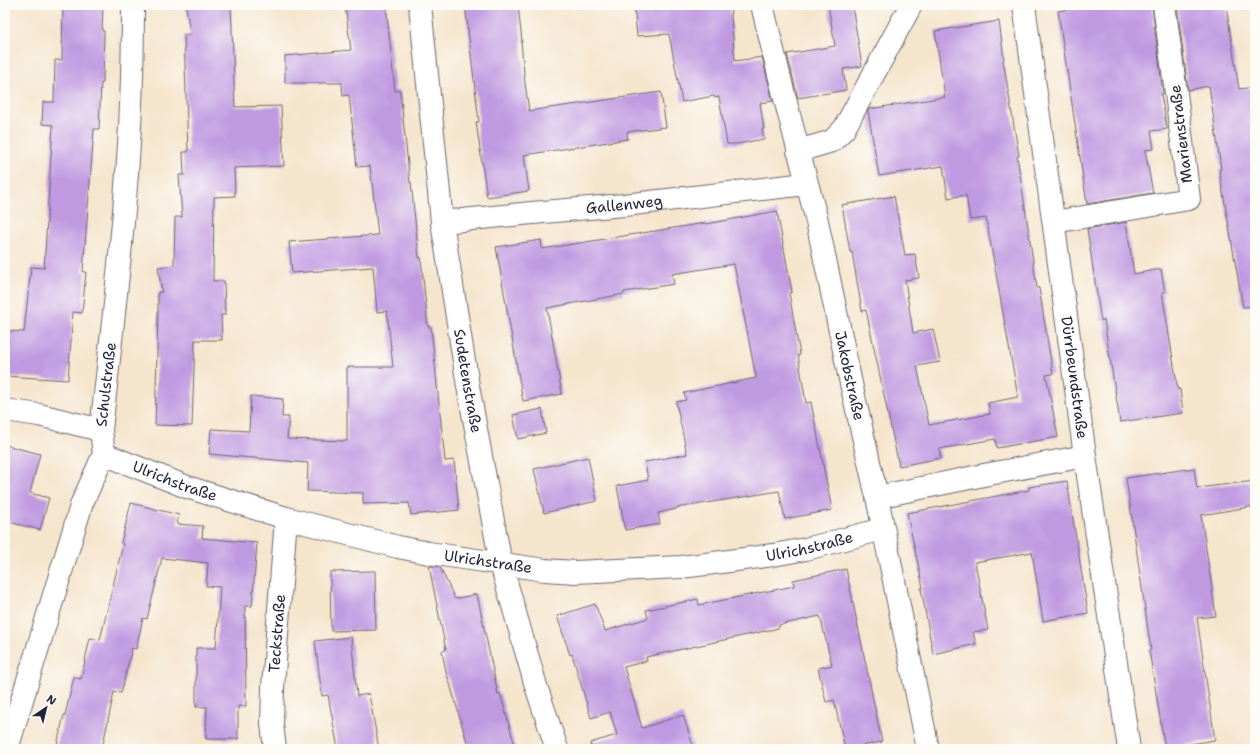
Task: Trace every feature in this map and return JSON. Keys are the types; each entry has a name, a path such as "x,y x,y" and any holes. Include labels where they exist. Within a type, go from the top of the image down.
{"street":[{"name":"Schulstraße","path":"104,454 101,430 121,247 131,112 133,5"},
{"name":"Sudetenstraße","path":"420,5 442,222 468,386 501,564 536,686 557,749"},
{"name":"Jakobstraße","path":"762,5 806,184 817,221 850,379 884,530 910,666 928,749"},
{"path":"798,151 832,141 844,130 911,5"},
{"name":"Dürrbeundstraße","path":"1024,5 1085,456 1129,749"},
{"name":"Marienstraße","path":"1054,222 1188,199 1164,5"},
{"name":"Gallenweg","path":"442,222 624,205 806,184"},
{"path":"5,410 39,415 101,430"},
{"path":"7,749 82,503 104,454"},
{"name":"Ulrichstraße","path":"104,454 194,489 286,518 413,550 545,570 575,572 681,567 780,554 884,530"},
{"path":"877,497 984,474 1085,456"},
{"name":"Teckstraße","path":"275,749 272,724 273,687 286,518"}],"building":[{"path":"63,5 103,5 103,83 101,83 99,129 94,129 83,272 86,272 82,313 73,312 68,380 5,376 9,331 24,332 31,267 44,268 53,125 42,124 43,102 54,102 55,60 62,60"},
{"path":"186,5 231,5 235,107 281,106 284,166 234,168 235,196 214,197 213,281 224,281 225,315 221,315 222,340 195,340 192,426 155,425 158,292 162,292 158,267 174,265 175,217 182,217 179,175 184,175 183,152 188,152 184,35 190,35"},
{"path":"345,5 386,5 395,91 400,90 419,258 421,257 428,327 431,327 445,461 454,460 459,510 411,515 409,503 363,504 363,493 307,491 308,463 209,454 211,429 249,431 251,396 283,399 282,417 289,417 287,439 347,441 347,367 393,367 387,311 377,312 373,267 292,273 289,242 378,235 370,166 357,167 349,95 343,96 342,83 285,83 285,56 351,50"},
{"path":"465,5 518,5 529,111 661,92 666,127 627,132 628,139 524,155 529,191 487,197 476,122 479,122"},
{"path":"634,5 730,5 735,61 762,57 773,101 760,103 764,139 737,144 727,144 719,97 715,98 714,96 682,102 669,34 637,36"},
{"path":"828,5 852,5 862,66 843,69 846,90 798,98 787,54 835,46"},
{"path":"1095,5 1152,5 1163,94 1161,94 1167,129 1151,131 1154,149 1145,150 1153,193 1087,204 1058,11"},
{"path":"1177,5 1226,5 1239,89 1255,87 1255,306 1243,307 1219,170 1221,169 1209,86 1188,90"},
{"path":"999,21 1003,60 1019,156 1017,156 1037,288 1039,288 1053,374 1046,375 1058,437 997,448 995,439 939,449 941,458 899,466 866,310 862,311 842,205 894,196 905,255 915,254 919,278 905,280 913,333 933,329 940,362 917,366 929,425 990,414 988,403 1018,397 986,218 970,220 966,195 948,198 943,166 879,176 868,111 869,109 945,97 935,31"},
{"path":"777,211 792,292 789,293 800,355 798,355 806,403 811,402 832,510 785,519 779,491 676,508 658,513 660,524 625,530 617,486 648,480 645,462 687,454 676,402 686,400 684,393 756,378 734,264 672,274 674,284 624,292 624,294 547,308 562,394 523,401 496,247 541,240 542,249 706,224"},
{"path":"1126,222 1134,274 1161,269 1165,292 1162,292 1183,413 1120,422 1104,320 1101,321 1087,229"},
{"path":"542,409 546,433 518,439 513,415"},
{"path":"5,445 40,454 30,493 49,498 40,530 5,521"},
{"path":"588,457 597,501 544,513 534,469"},
{"path":"1194,468 1197,488 1255,481 1255,506 1201,515 1216,616 1197,618 1215,740 1165,748 1149,650 1151,650 1126,478"},
{"path":"1067,481 1088,613 1043,621 1032,552 975,562 988,630 973,632 976,644 933,654 921,588 923,588 907,513 1029,490 1029,487"},
{"path":"131,503 179,515 177,524 203,526 202,538 257,543 252,606 245,606 246,706 238,706 238,739 206,739 207,707 196,707 196,648 216,648 220,587 206,586 208,563 162,558 147,619 143,618 136,649 132,648 121,693 114,692 102,749 56,749 74,677 81,679 90,638 100,640 123,544 121,543"},
{"path":"429,566 440,567 455,599 477,594 498,694 500,693 516,749 469,749 447,677 442,651 446,650"},
{"path":"846,569 882,742 845,749 834,700 826,702 818,668 832,665 820,616 779,625 779,628 646,657 647,661 624,667 642,728 683,715 694,749 591,749 590,743 617,735 610,712 591,718 572,654 570,655 557,616 595,604 605,631 648,618 646,610 698,599 699,605 794,586 793,580"},
{"path":"375,571 376,630 331,631 330,572"},
{"path":"351,637 357,696 369,694 379,749 338,749 328,695 322,696 315,641"}]}
